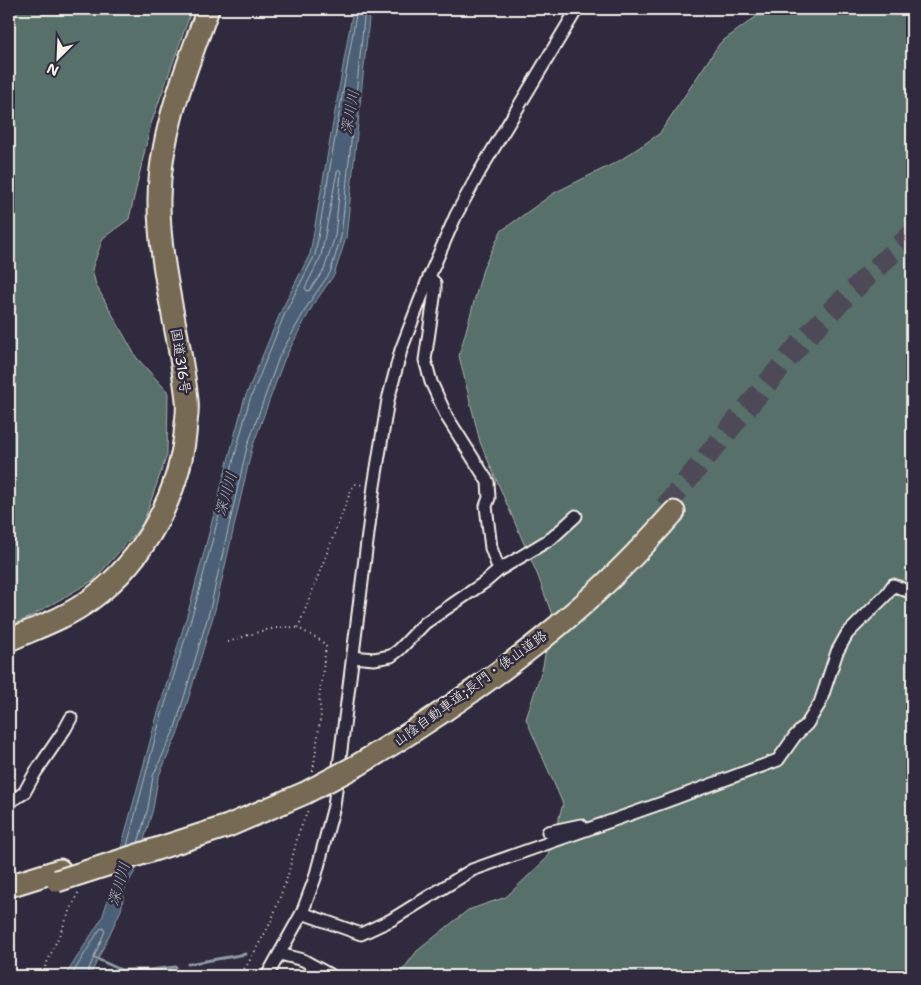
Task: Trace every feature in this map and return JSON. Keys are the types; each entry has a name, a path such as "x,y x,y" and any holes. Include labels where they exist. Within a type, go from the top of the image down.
{"highway":[{"name":"国道316号","path":"9,640 68,614 110,586 130,564 150,536 174,485 181,463 186,437 188,402 160,229 160,171 173,110 208,9"},
{"name":"山陰自動車道;長門・俵山道路","path":"9,886 59,875 251,817 305,794 358,760 420,727 527,650 572,614 607,582 669,509"},
{"name":"山陰自動車道;長門・俵山道路","path":"9,896 59,875"}],"street":[{"path":"267,976 302,913 315,878 334,806 374,486 388,400 401,350 428,277 456,215 480,171 577,9"},
{"path":"428,277 434,283 434,291 425,360 431,382 447,417 488,482 489,498 486,506 491,548 499,570"},
{"path":"353,657 374,659 391,656 425,623 485,582 499,570 552,538 576,516"},
{"path":"302,913 361,934 391,920 472,870 778,760 812,717 823,695 837,652 852,628 894,585 912,593"},
{"path":"9,802 24,793 35,773 66,729 71,718"},
{"path":"548,832 580,825 595,826"},
{"path":"280,954 303,960 332,976"}],"path":[{"path":"298,628 352,488 355,484 374,486"},
{"path":"228,642 289,626 298,628 322,641 326,646 319,699 321,714 313,772"},
{"path":"237,976 246,967 271,922 288,875 298,835 308,811"},
{"path":"41,976 79,891"}],"green space":[{"path":"9,9 192,9 151,124 129,219 103,238 92,269 96,285 136,357 168,392 167,455 142,526 94,580 26,619 9,626"},
{"path":"779,9 912,9 912,976 398,976 417,951 468,910 506,897 547,858 563,804 526,719 543,666 552,615 538,576 480,442 459,356 483,269 501,231 554,193 619,161 659,134 720,43 757,16"}],"water":[{"name":"深川川","path":"353,9 370,9 346,238 334,275 313,305 284,360 252,448 215,610 179,730 158,778 153,809 137,868 125,888 121,910 90,976 65,976 102,918 117,871 121,848 155,723 190,605 244,400 281,311 310,254"}],"waterway":[{"path":"188,964 246,954"},
{"path":"95,958 121,970 149,970 176,967"}],"tunnel":[{"path":"665,507 799,345 832,310 912,234"}]}
